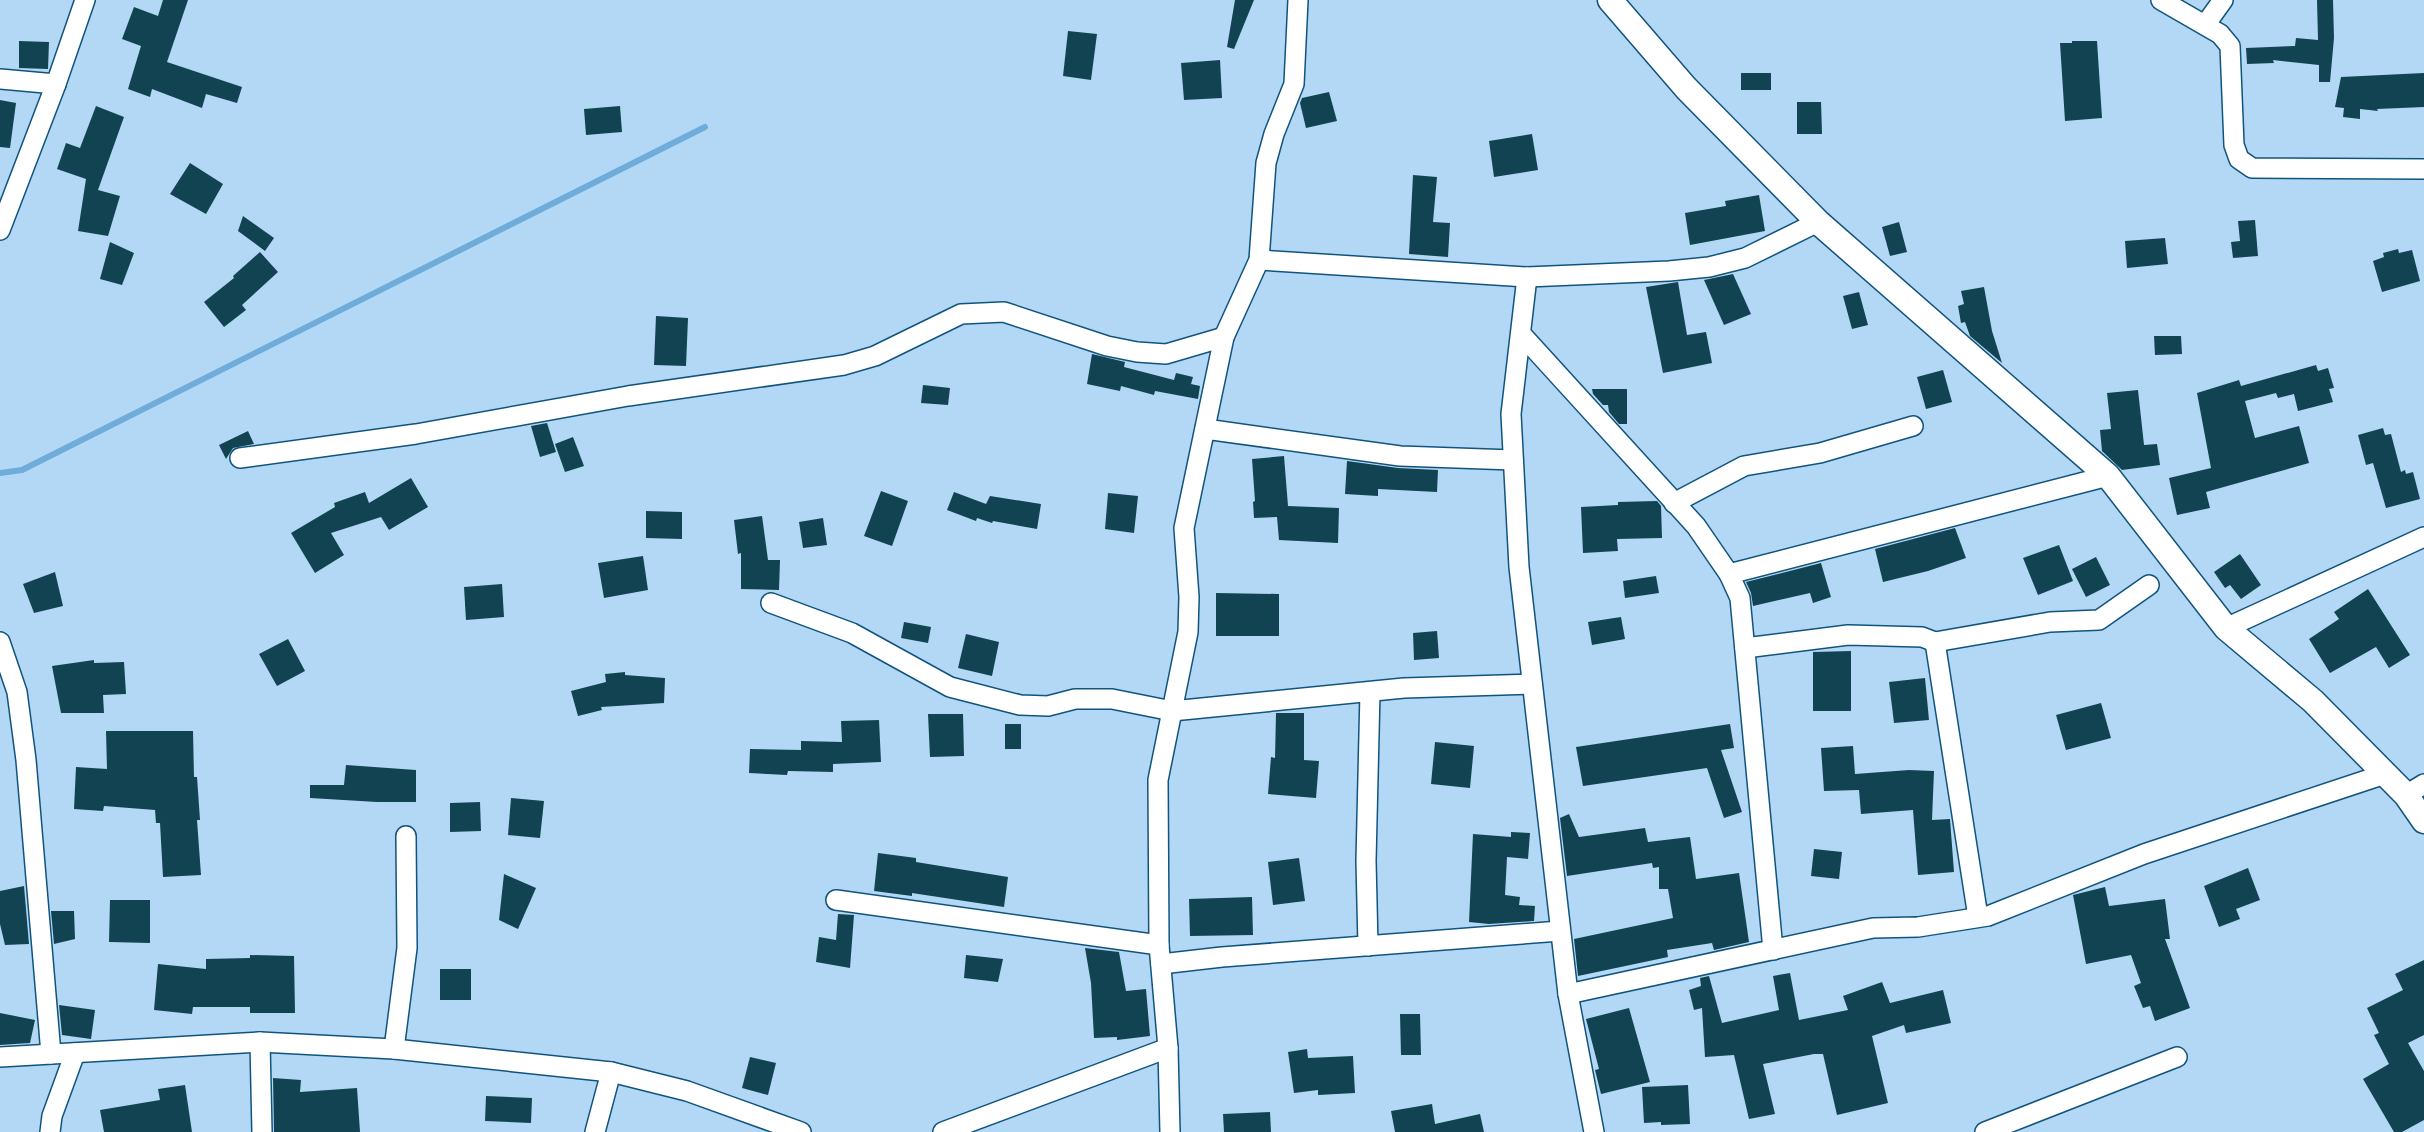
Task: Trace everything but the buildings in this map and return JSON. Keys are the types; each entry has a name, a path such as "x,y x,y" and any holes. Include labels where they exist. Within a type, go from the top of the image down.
{"street":[{"path":"0,230 57,84 85,0"},
{"path":"1170,1132 1160,955 1158,780 1188,632 1189,597 1184,528 1224,337 1259,260 1266,163 1274,134 1294,84 1298,0"},
{"path":"1610,0 1686,88 1818,222 2108,476 2227,628 2313,701 2385,774 2415,789 2424,821"},
{"path":"2161,0 2220,34 2230,46 2234,145 2239,159 2252,168 2424,169"},
{"path":"2205,25 2223,0"},
{"path":"0,79 57,84"},
{"path":"1259,260 1527,277 1709,267 1745,258 1818,222"},
{"path":"1527,277 1511,414 1519,567 1568,994 1594,1132"},
{"path":"240,458 416,434 628,396 844,365 875,356 961,314 1004,312 1107,346 1137,352 1166,354 1224,337"},
{"path":"1521,334 1696,526 1729,574 1740,598 1773,950"},
{"path":"1674,503 1744,466 1820,453 1913,426"},
{"path":"1205,429 1400,456 1513,460"},
{"path":"1729,574 2108,476"},
{"path":"2227,628 2424,537"},
{"path":"1745,648 1848,635 1922,637 1936,642 2050,622 2099,620 2149,585"},
{"path":"771,603 852,633 950,687 1020,705 1048,706 1075,699 1112,699 1172,711 1404,688 1532,684"},
{"path":"0,642 17,692 26,760 51,1054"},
{"path":"1936,642 1978,917"},
{"path":"1368,946 1366,861 1370,692"},
{"path":"1568,994 1873,928 1918,927 1988,916 2144,854 2385,774"},
{"path":"394,1049 407,948 406,836"},
{"path":"836,900 1160,955 1222,957 1560,931"},
{"path":"1540,933 1563,955"},
{"path":"0,1057 260,1042 394,1049 611,1072 687,1091 799,1132"},
{"path":"260,1042 262,1132"},
{"path":"943,1132 968,1127 1167,1048"},
{"path":"50,1132 52,1116 75,1053"},
{"path":"1985,1132 2176,1057"},
{"path":"595,1132 611,1072"}],"waterway":[{"path":"0,473 22,470 705,127"}]}
